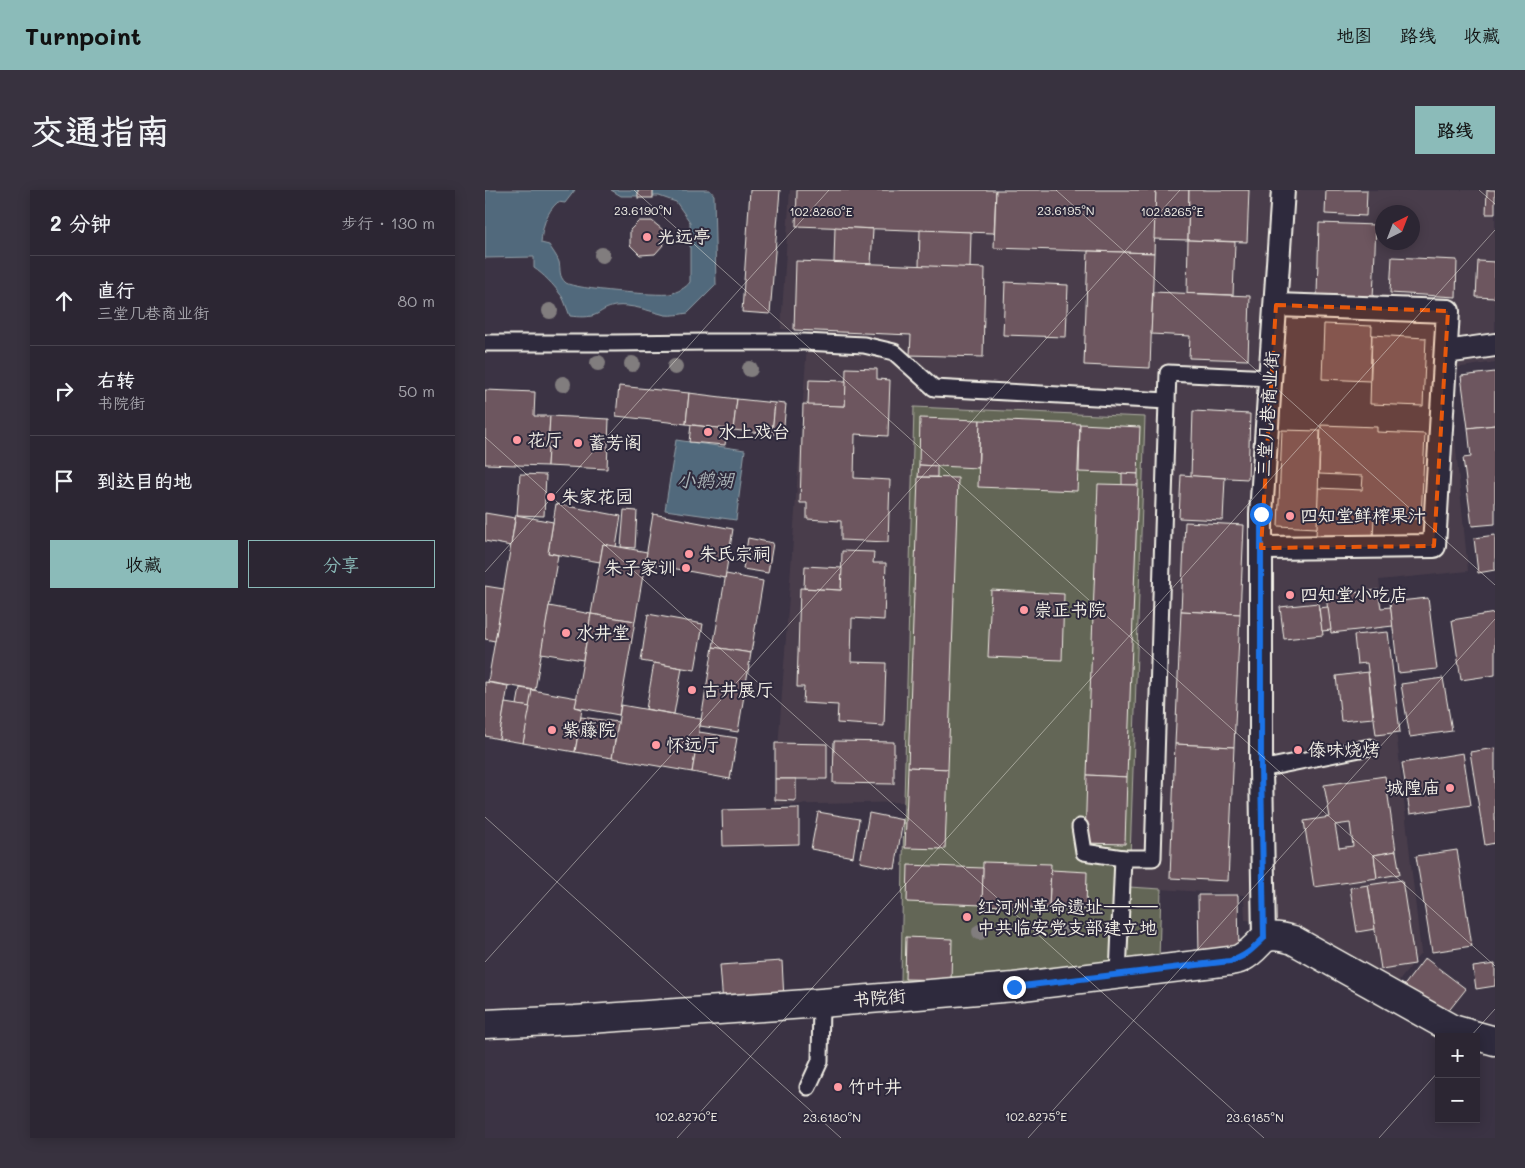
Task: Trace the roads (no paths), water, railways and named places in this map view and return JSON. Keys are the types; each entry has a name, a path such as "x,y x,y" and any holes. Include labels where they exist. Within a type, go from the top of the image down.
{"street":[{"name":"三堂几巷商业街","path":"1264,938 1261,768 1261,514 1283,190"},
{"path":"1261,548 1434,546 1446,352 1448,311 1276,305"},
{"path":"1446,352 1495,345"},
{"path":"1264,938 1279,936 1293,940 1452,1029 1495,1041"},
{"name":"书院街","path":"485,1024 575,1020 821,1003 1014,987 1230,961 1241,958 1264,938"}],"lane":[{"path":"485,343 804,342 864,345 894,352 934,388 1167,402"},
{"path":"1079,828 1084,852 1123,858 1153,858 1168,373 1270,378"},
{"path":"1261,768 1370,747"},
{"path":"1118,975 1123,858"},
{"path":"808,1087 820,1061 821,1003"}],"water":[{"path":"485,190 575,190 565,203 558,202 550,211 545,221 541,243 549,245 557,258 563,280 566,283 584,288 617,292 670,294 678,291 690,282 690,222 676,202 659,196 621,196 611,190 710,190 714,195 716,285 688,313 665,315 640,308 615,306 591,316 570,316 563,298 552,283 534,268 534,257 485,258"},
{"name":"小鹅湖","path":"676,440 745,450 736,520 665,510"}],"place":[{"name":"光远亭","path":"647,237"},
{"name":"水上戏台","path":"708,432"},
{"name":"花厅","path":"517,440"},
{"name":"蓄芳阁","path":"578,443"},
{"name":"朱家花园","path":"551,497"},
{"name":"四知堂鲜榨果汁","path":"1290,516"},
{"name":"朱氏宗祠","path":"689,554"},
{"name":"朱子家训","path":"686,568"},
{"name":"四知堂小吃店","path":"1290,595"},
{"name":"崇正书院","path":"1024,610"},
{"name":"水井堂","path":"566,633"},
{"name":"古井展厅","path":"692,690"},
{"name":"紫藤院","path":"552,730"},
{"name":"怀远厅","path":"656,745"},
{"name":"傣味烧烤","path":"1298,750"},
{"name":"城隍庙","path":"1450,788"},
{"name":"红河州革命遗址—— 中共临安党支部建立地","path":"967,917"},
{"name":"竹叶井","path":"838,1087"}]}
